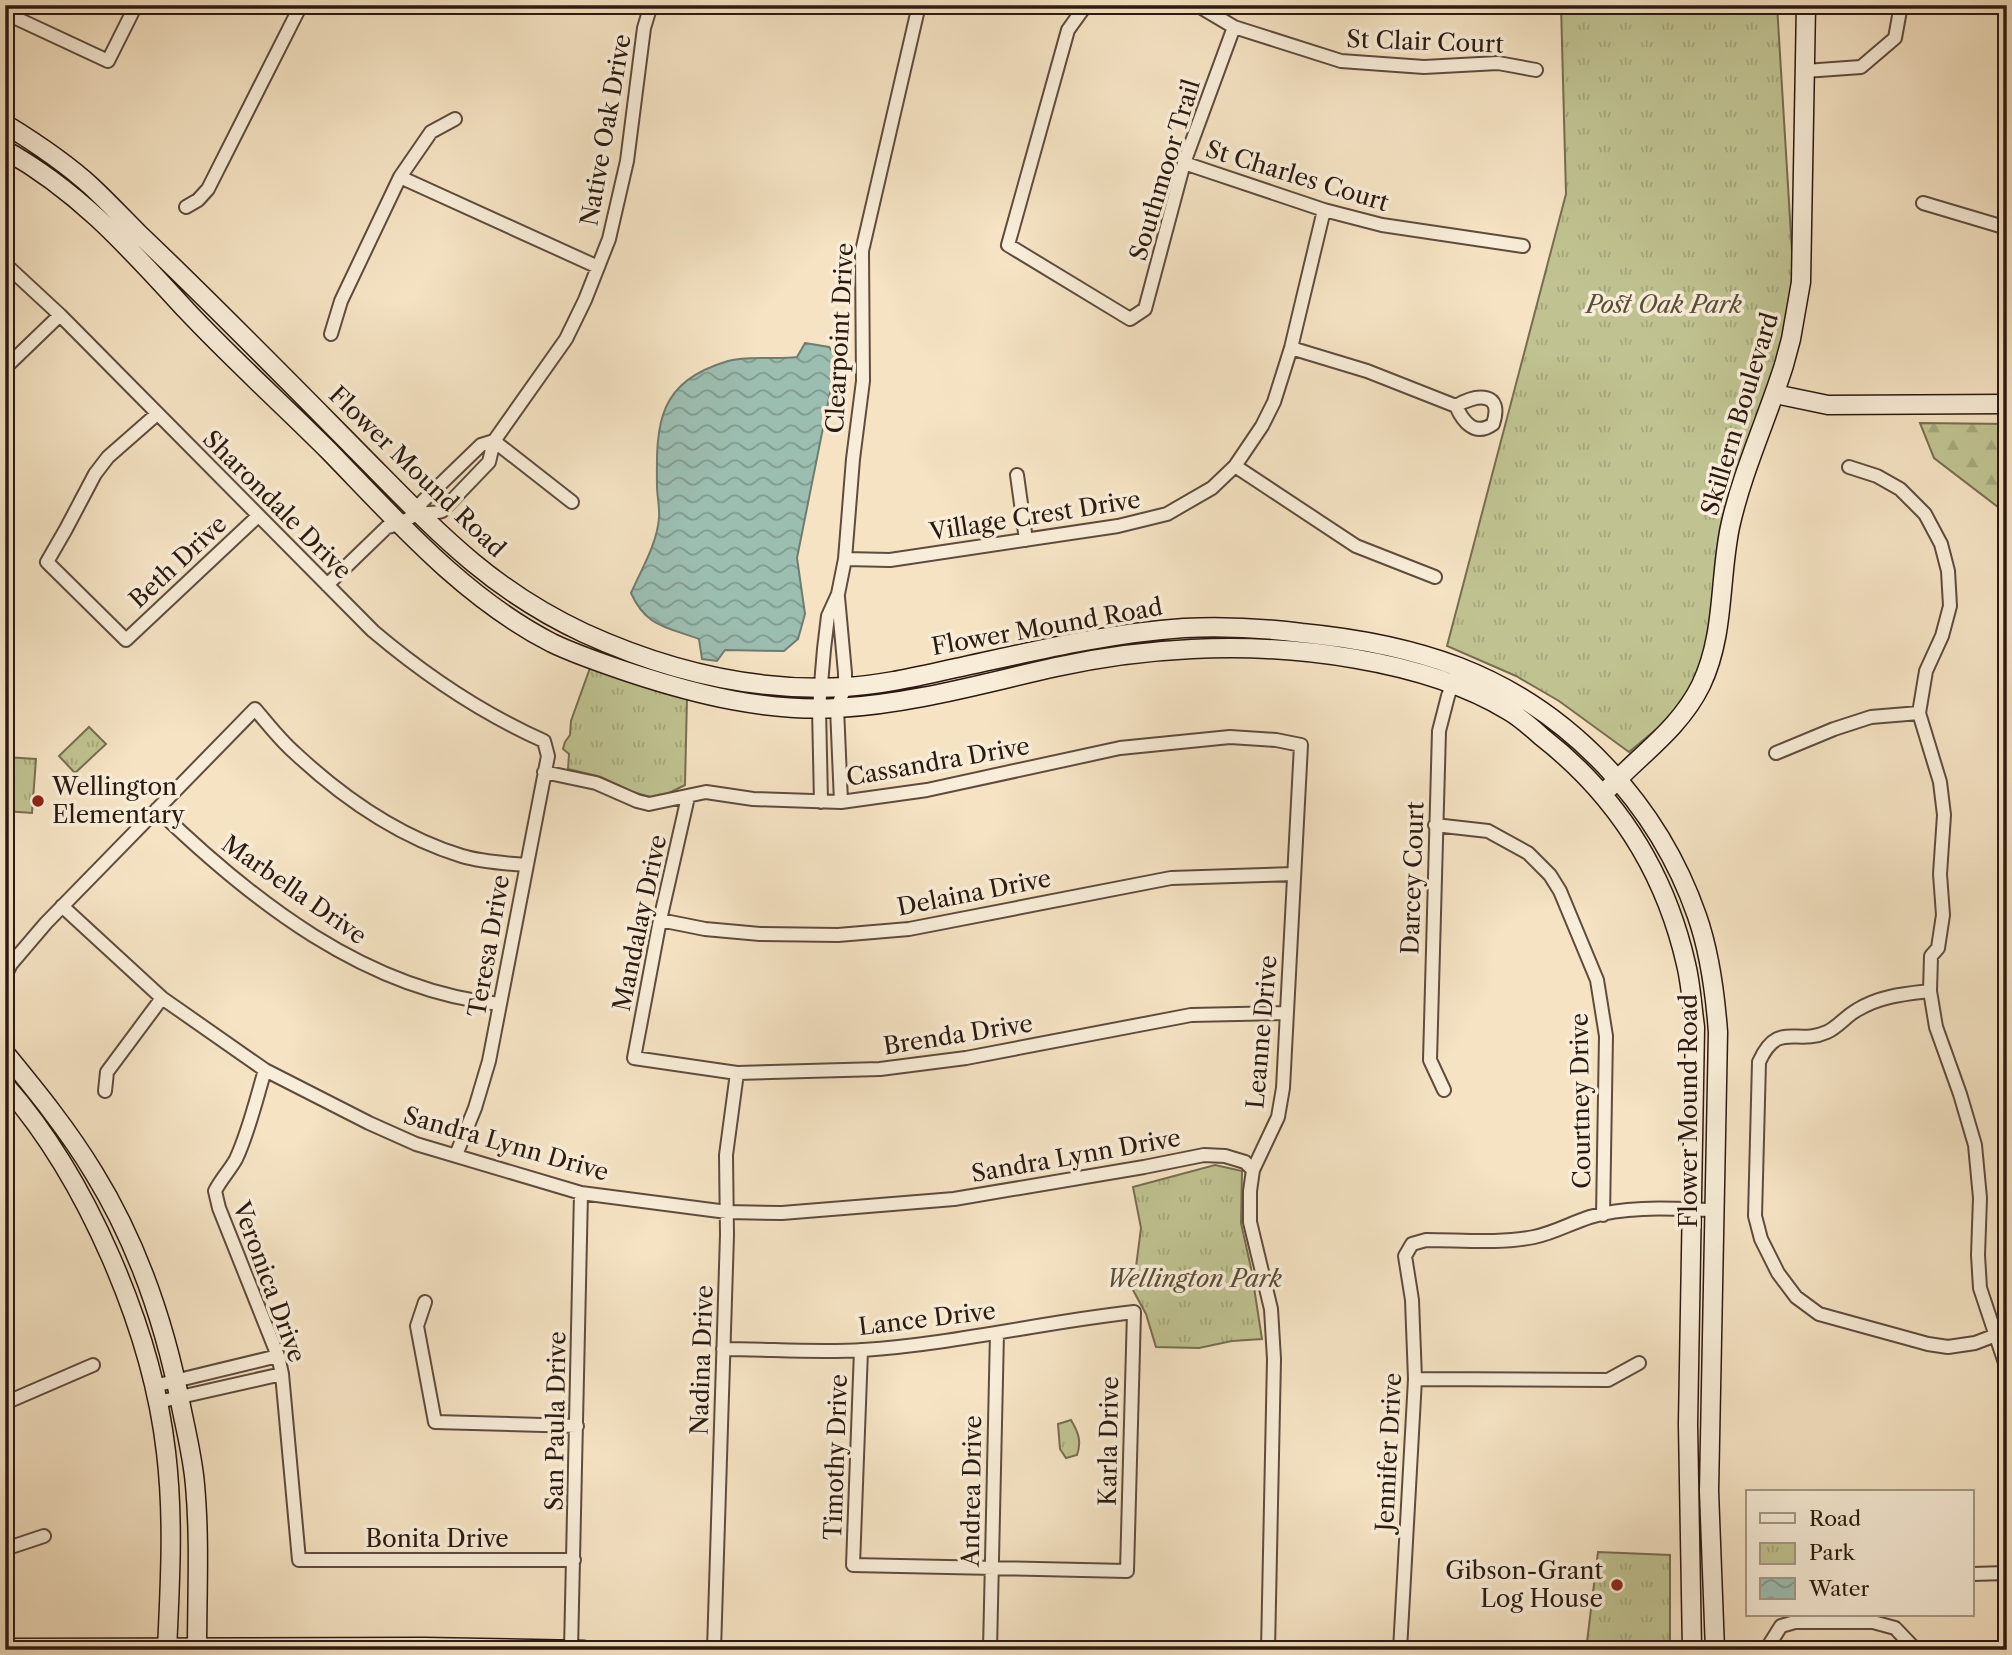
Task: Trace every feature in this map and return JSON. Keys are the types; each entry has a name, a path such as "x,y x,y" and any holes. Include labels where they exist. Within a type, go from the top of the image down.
{"main road":[{"name":"Skillern Boulevard","path":"1602,795 1661,740 1682,716 1701,684 1714,650 1730,528 1791,339 1801,282 1806,5"},
{"name":"Flower Mound Road","path":"5,124 40,146 90,185 201,293 454,549 517,597 622,650 684,670 746,682 845,687 892,682 1105,638 1183,628 1258,628 1328,635 1395,648 1455,676 1510,711 1572,761 1627,824 1674,921 1687,967 1695,1027 1688,1437 1692,1650"},
{"name":"Flower Mound Road","path":"5,150 76,197 122,239 190,314 445,568 508,617 553,643 596,661 670,686 718,698 748,703 828,708 913,699 1063,665 1190,649 1260,649 1336,655 1499,686 1561,725 1601,759 1644,813 1681,878 1708,953 1718,1032 1709,1491 1715,1650"},
{"path":"1775,394 1828,405 2007,404"},
{"path":"5,1053 50,1107 94,1173 114,1208 145,1275 163,1326 178,1389 195,1483 198,1541 197,1649"},
{"path":"5,1085 50,1145 95,1223 125,1290 145,1348 166,1452 171,1569 167,1649"},
{"path":"5,1648 584,1650"}],"street":[{"path":"5,13 108,61 136,5"},
{"path":"186,207 198,200 208,188 301,5"},
{"name":"Native Oak Drive","path":"327,585 387,527 400,525 419,514 442,511 489,462 494,441 566,339 609,239 627,161 644,29 651,5"},
{"name":"Clearpoint Drive","path":"841,802 828,708 821,687 828,616 838,594 845,559 864,370 862,251 919,5"},
{"name":"Southmoor Trail","path":"1086,5 1068,30 1008,245 1130,318 1145,309 1184,163 1234,27"},
{"name":"St Clair Court","path":"1197,5 1234,27 1340,61 1424,67 1497,63 1536,70"},
{"path":"1805,71 1861,67 1895,38 1901,5"},
{"path":"331,334 341,301 400,177 431,132 455,119"},
{"name":"St Charles Court","path":"1184,163 1324,210 1382,225 1523,246"},
{"path":"400,177 598,267"},
{"path":"1923,203 2007,228"},
{"name":"Village Crest Drive","path":"845,559 890,560 1118,526 1167,514 1212,488 1235,466 1262,426 1274,402 1291,348 1324,210"},
{"name":"Sharondale Drive","path":"5,264 60,315 373,631 410,662 502,722 544,741"},
{"path":"5,368 60,315"},
{"path":"1291,348 1367,371 1456,406"},
{"name":"Beth Drive","path":"158,414 108,457 95,474 47,562 126,640 258,516"},
{"path":"494,441 572,502"},
{"name":"Native Oak Drive","path":"419,514 421,503 481,446 494,441"},
{"path":"1235,466 1356,546 1435,577"},
{"path":"1849,467 1877,476 1900,489 1925,514 1941,544 1948,571 1950,606 1942,636 1926,671 1919,713 1940,782 1944,815 1940,874 1943,915 1937,948 1931,956 1930,991 1937,1027 1961,1094 1975,1145 1980,1198 1980,1288 2007,1369"},
{"path":"1017,475 1026,540"},
{"name":"Clearpoint Drive","path":"821,802 828,708 845,687 838,594"},
{"name":"Darcey Court","path":"1444,1090 1430,1060 1435,825 1439,731 1455,676"},
{"path":"5,976 22,950 62,906 255,709 293,752 342,793 391,824 463,856 526,864"},
{"path":"1776,753 1871,717 1919,713"},
{"name":"Cassandra Drive","path":"544,772 596,783 649,804 706,792 752,799 841,802 927,790 1120,747 1230,737 1276,740 1301,745"},
{"name":"Teresa Drive","path":"456,1155 475,1108 489,1061 548,757 544,741"},
{"name":"Leanne Drive","path":"1268,1650 1273,1359 1271,1309 1250,1222 1250,1191 1254,1170 1279,1116 1283,1088 1301,745"},
{"name":"Mandalay Drive","path":"634,1058 660,920 688,797"},
{"name":"Marbella Drive","path":"157,809 198,849 259,898 317,937 370,967 425,989 468,1001 500,1004"},
{"name":"Courtney Drive","path":"1435,825 1489,831 1528,853 1550,875 1560,891 1597,980 1606,1036 1603,1215"},
{"name":"Delaina Drive","path":"660,920 705,929 760,934 838,935 909,929 1171,878 1294,874"},
{"name":"Sandra Lynn Drive","path":"62,906 162,998 265,1070 416,1144 581,1193 727,1212 782,1213 954,1199 1203,1155 1225,1156 1245,1162 1254,1170"},
{"path":"1930,991 1888,996 1857,1010 1825,1033 1783,1036 1768,1044 1759,1062 1755,1216 1761,1239 1778,1273 1796,1297 1819,1314 1928,1344 1948,1346 1975,1343 1996,1335"},
{"path":"105,1091 107,1072 162,998"},
{"name":"Brenda Drive","path":"634,1058 737,1073 880,1069 966,1058 1191,1015 1287,1013"},
{"name":"Veronica Drive","path":"265,1070 243,1142 234,1163 215,1191 219,1208 278,1356 282,1374 299,1560"},
{"name":"Nadina Drive","path":"714,1650 727,1212 726,1155 737,1073"},
{"name":"San Paula Drive","path":"571,1650 581,1193"},
{"path":"1603,1215 1652,1210 1715,1210"},
{"name":"Jennifer Drive","path":"1400,1650 1415,1379 1412,1300 1405,1256 1412,1244 1426,1240 1510,1240 1534,1237 1603,1215"},
{"path":"425,1303 417,1326 435,1422 577,1426"},
{"name":"Lance Drive","path":"723,1349 862,1350 1134,1312"},
{"name":"Karla Drive","path":"991,1568 1127,1571 1134,1312"},
{"name":"Andrea Drive","path":"990,1650 997,1333"},
{"name":"Timothy Drive","path":"862,1350 853,1565 991,1568"},
{"path":"178,1389 278,1356"},
{"path":"1415,1379 1608,1380 1639,1363"},
{"path":"5,1403 93,1365"},
{"path":"156,1394 282,1374"},
{"path":"5,1549 44,1536"},
{"name":"Bonita Drive","path":"299,1560 574,1560"},
{"path":"1974,1574 2007,1573"},
{"path":"1766,1650 1781,1626 1795,1622 1873,1622 1895,1629 1916,1650"}],"green space":[{"name":"Post Oak Park","path":"1561,5 1777,5 1793,268 1786,333 1708,639 1694,682 1676,713 1629,752 1559,701 1516,676 1447,646 1566,194"},
{"path":"1920,423 2007,424 2007,514 1934,458"},
{"path":"590,668 687,697 685,785 657,799 633,792 601,777 568,769 569,754 563,749 570,735 571,721"},
{"path":"89,727 106,744 75,773 59,756"},
{"path":"5,757 36,759 32,813 5,811"},
{"name":"Wellington Park","path":"1215,1165 1242,1171 1241,1223 1262,1339 1232,1341 1199,1348 1156,1347 1146,1314 1133,1290 1141,1228 1133,1187"},
{"path":"1071,1420 1079,1445 1077,1455 1066,1458 1060,1449 1058,1424"},
{"path":"1598,1552 1670,1555 1670,1650 1586,1650"}],"water":[{"path":"805,343 829,347 836,358 837,369 797,558 805,614 798,639 784,651 725,650 717,661 702,659 699,639 667,628 651,619 643,613 631,593 658,528 658,442 666,407 687,380 705,370 736,359 797,357"}],"place":[{"name":"Wellington Elementary","path":"38,801"},
{"name":"Gibson-Grant Log House","path":"1617,1585"}]}
